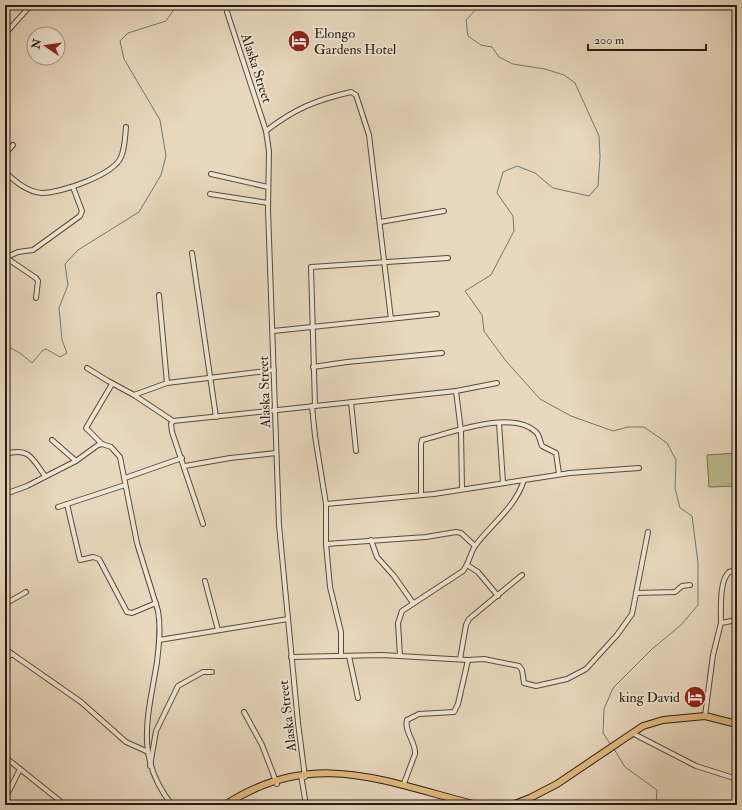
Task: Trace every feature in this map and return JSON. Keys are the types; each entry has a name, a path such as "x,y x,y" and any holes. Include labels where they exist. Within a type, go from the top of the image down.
{"highway":[{"path":"512,805 522,804 557,784 643,726 663,720 705,716 736,723"},
{"path":"225,805 240,796 276,783 303,776 334,772 346,773 403,786 462,805"},
{"path":"303,776 334,775 360,778 477,805"},
{"path":"231,805 276,783"}],"street":[{"path":"5,34 31,5"},
{"name":"Alaska Street","path":"227,12 266,131 269,152 268,203 279,525 306,805"},
{"path":"266,131 283,117 304,106 344,94 354,93 363,114 369,135 391,319"},
{"path":"5,172 22,186 42,193 73,187 87,182 118,162 124,148 126,127"},
{"path":"5,154 13,145"},
{"path":"211,174 268,187"},
{"path":"6,257 18,252 34,250 80,216 82,211 73,187"},
{"path":"210,194 268,203"},
{"path":"380,222 444,211"},
{"path":"192,253 216,417"},
{"path":"6,257 36,278 36,298"},
{"path":"341,656 341,632 330,587 326,544 326,504 314,406 313,328 310,267 448,258"},
{"path":"159,295 167,382"},
{"path":"273,331 437,314"},
{"path":"313,367 347,362 442,353"},
{"path":"87,368 112,384 134,394 173,422 456,391 497,383"},
{"path":"134,394 167,382 274,370"},
{"path":"112,384 86,428 102,444 117,452 122,461 125,486 137,543 156,603 160,622 159,640 146,730 146,751 150,767 165,796 172,805"},
{"path":"456,391 461,431 462,489"},
{"path":"351,402 356,451"},
{"path":"173,422 172,432 185,466 203,524"},
{"path":"499,423 502,483"},
{"path":"421,495 421,442 483,424 521,423 538,433 542,446 556,453 559,474"},
{"path":"52,440 76,461"},
{"path":"5,494 27,486 76,461 102,444"},
{"path":"5,454 16,451 27,453 32,456 45,476"},
{"path":"185,466 230,458 276,453"},
{"path":"125,478 182,458"},
{"path":"326,504 421,495 559,474 640,468"},
{"path":"400,656 398,623 402,611 457,575 468,565 475,546 520,494 524,480"},
{"path":"58,507 125,486"},
{"path":"67,504 80,560 93,557 99,559 126,611 132,613 156,603"},
{"path":"326,544 426,537 456,532 461,534 475,546"},
{"path":"291,656 400,656 468,660 490,659 520,666 524,683 528,686 536,686 566,679 586,669 617,635 632,614 648,532"},
{"path":"371,540 377,557 394,576 413,603"},
{"path":"468,565 478,572 498,596"},
{"path":"705,716 712,655 721,623 722,597 725,577 729,572 737,570"},
{"path":"460,659 466,625 469,619 522,575"},
{"path":"205,581 218,630"},
{"path":"636,593 675,592 682,586 690,586"},
{"path":"5,604 26,592"},
{"path":"159,640 288,619"},
{"path":"721,623 737,620"},
{"path":"5,649 81,702 126,742 136,748 146,751"},
{"path":"5,659 12,654"},
{"path":"350,656 358,698"},
{"path":"403,786 416,754 416,749 407,726 407,720 419,714 454,712 468,660"},
{"path":"150,767 156,731 178,686 203,672 212,672"},
{"path":"244,712 262,745 276,783"},
{"path":"632,733 696,766 737,779"},
{"path":"5,757 65,805"},
{"path":"5,799 20,769"}],"shaded area":[{"path":"737,453 737,486 709,487 707,455"}],"waterway":[{"path":"5,345 20,353 32,363 42,351 46,349 60,357 67,353 62,340 59,308 68,285 65,264 78,250 139,212 161,175 166,156 160,120 124,59 120,41 128,33 166,21 177,5"},
{"path":"480,5 466,20 468,36 481,45 492,47 499,57 513,64 545,69 564,75 575,83 599,136 600,157 598,186 589,196 553,188 535,173 517,166 503,172 497,193 513,216 514,231 491,275 465,291 482,315 484,331 506,361 540,399 571,416 613,431 628,427 644,427 667,443 676,460 675,488 680,508 692,516 698,563 698,605 681,625 652,649 613,688 604,709 603,733 611,745"},
{"path":"614,749 625,767 657,790 656,805"}],"place":[{"name":"Elongo Gardens Hotel","path":"299,41"},
{"name":"king David","path":"695,697"}]}
